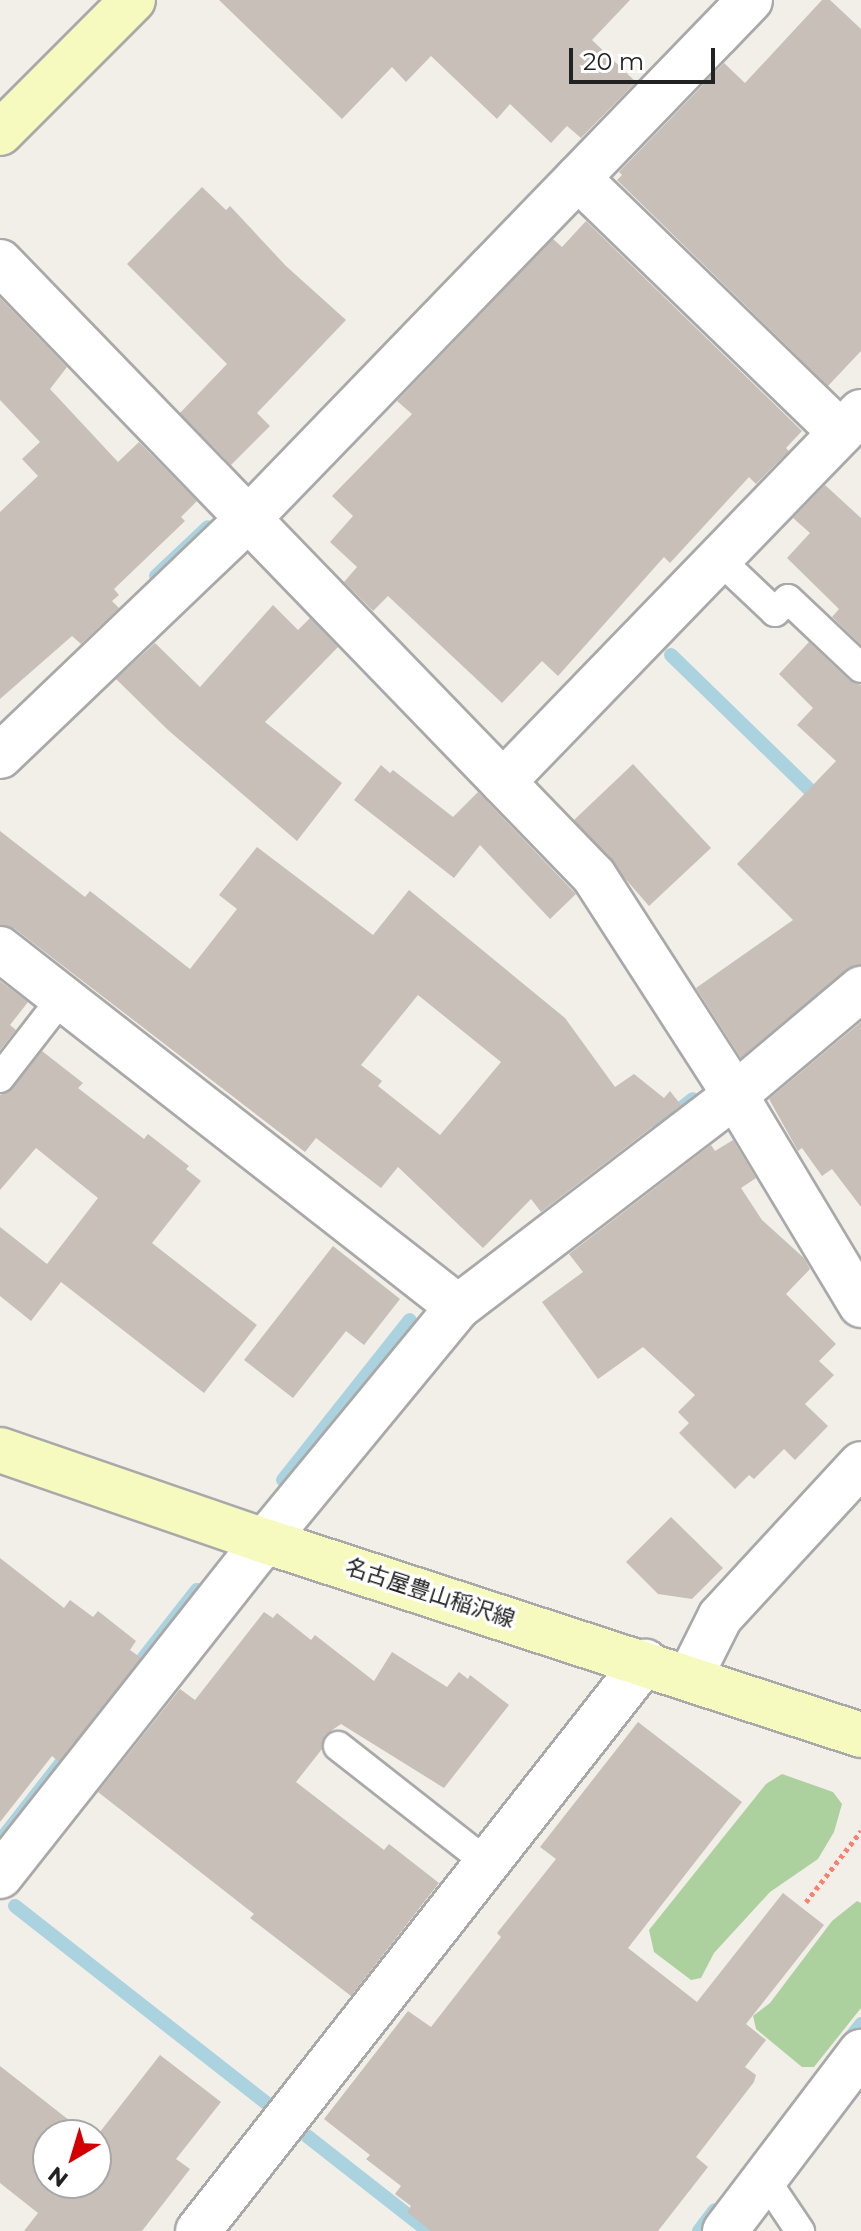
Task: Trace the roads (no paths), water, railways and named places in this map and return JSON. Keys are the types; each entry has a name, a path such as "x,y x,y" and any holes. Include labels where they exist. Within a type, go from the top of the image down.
{"main road":[{"path":"0,133 133,0"},
{"name":"名古屋豊山稲沢線","path":"0,1450 265,1541 645,1662 861,1735"}],"street":[{"path":"0,756 248,519 750,0"},
{"path":"503,782 851,423 578,178"},
{"path":"0,262 594,876 735,1095 861,1305"},
{"path":"0,949 458,1307"},
{"path":"0,1876 265,1541 458,1307 735,1095 861,989"},
{"path":"690,1677 720,1617 861,1464"},
{"path":"198,2231 645,1662"},
{"path":"725,2231 861,2052"}],"lane":[{"path":"719,559 775,612 788,599 861,668"},
{"path":"0,1078 62,998"},
{"path":"338,1746 487,1863"},
{"path":"765,2179 800,2231"}],"waterway":[{"path":"156,576 208,527"},
{"path":"671,655 820,800"},
{"path":"791,1020 861,959"},
{"path":"659,1126 693,1099"},
{"path":"283,1480 410,1320"},
{"path":"0,1841 197,1590"},
{"path":"15,1906 271,2107"},
{"path":"844,2046 861,2024"},
{"path":"307,2136 428,2231"},
{"path":"699,2231 715,2210"}]}
